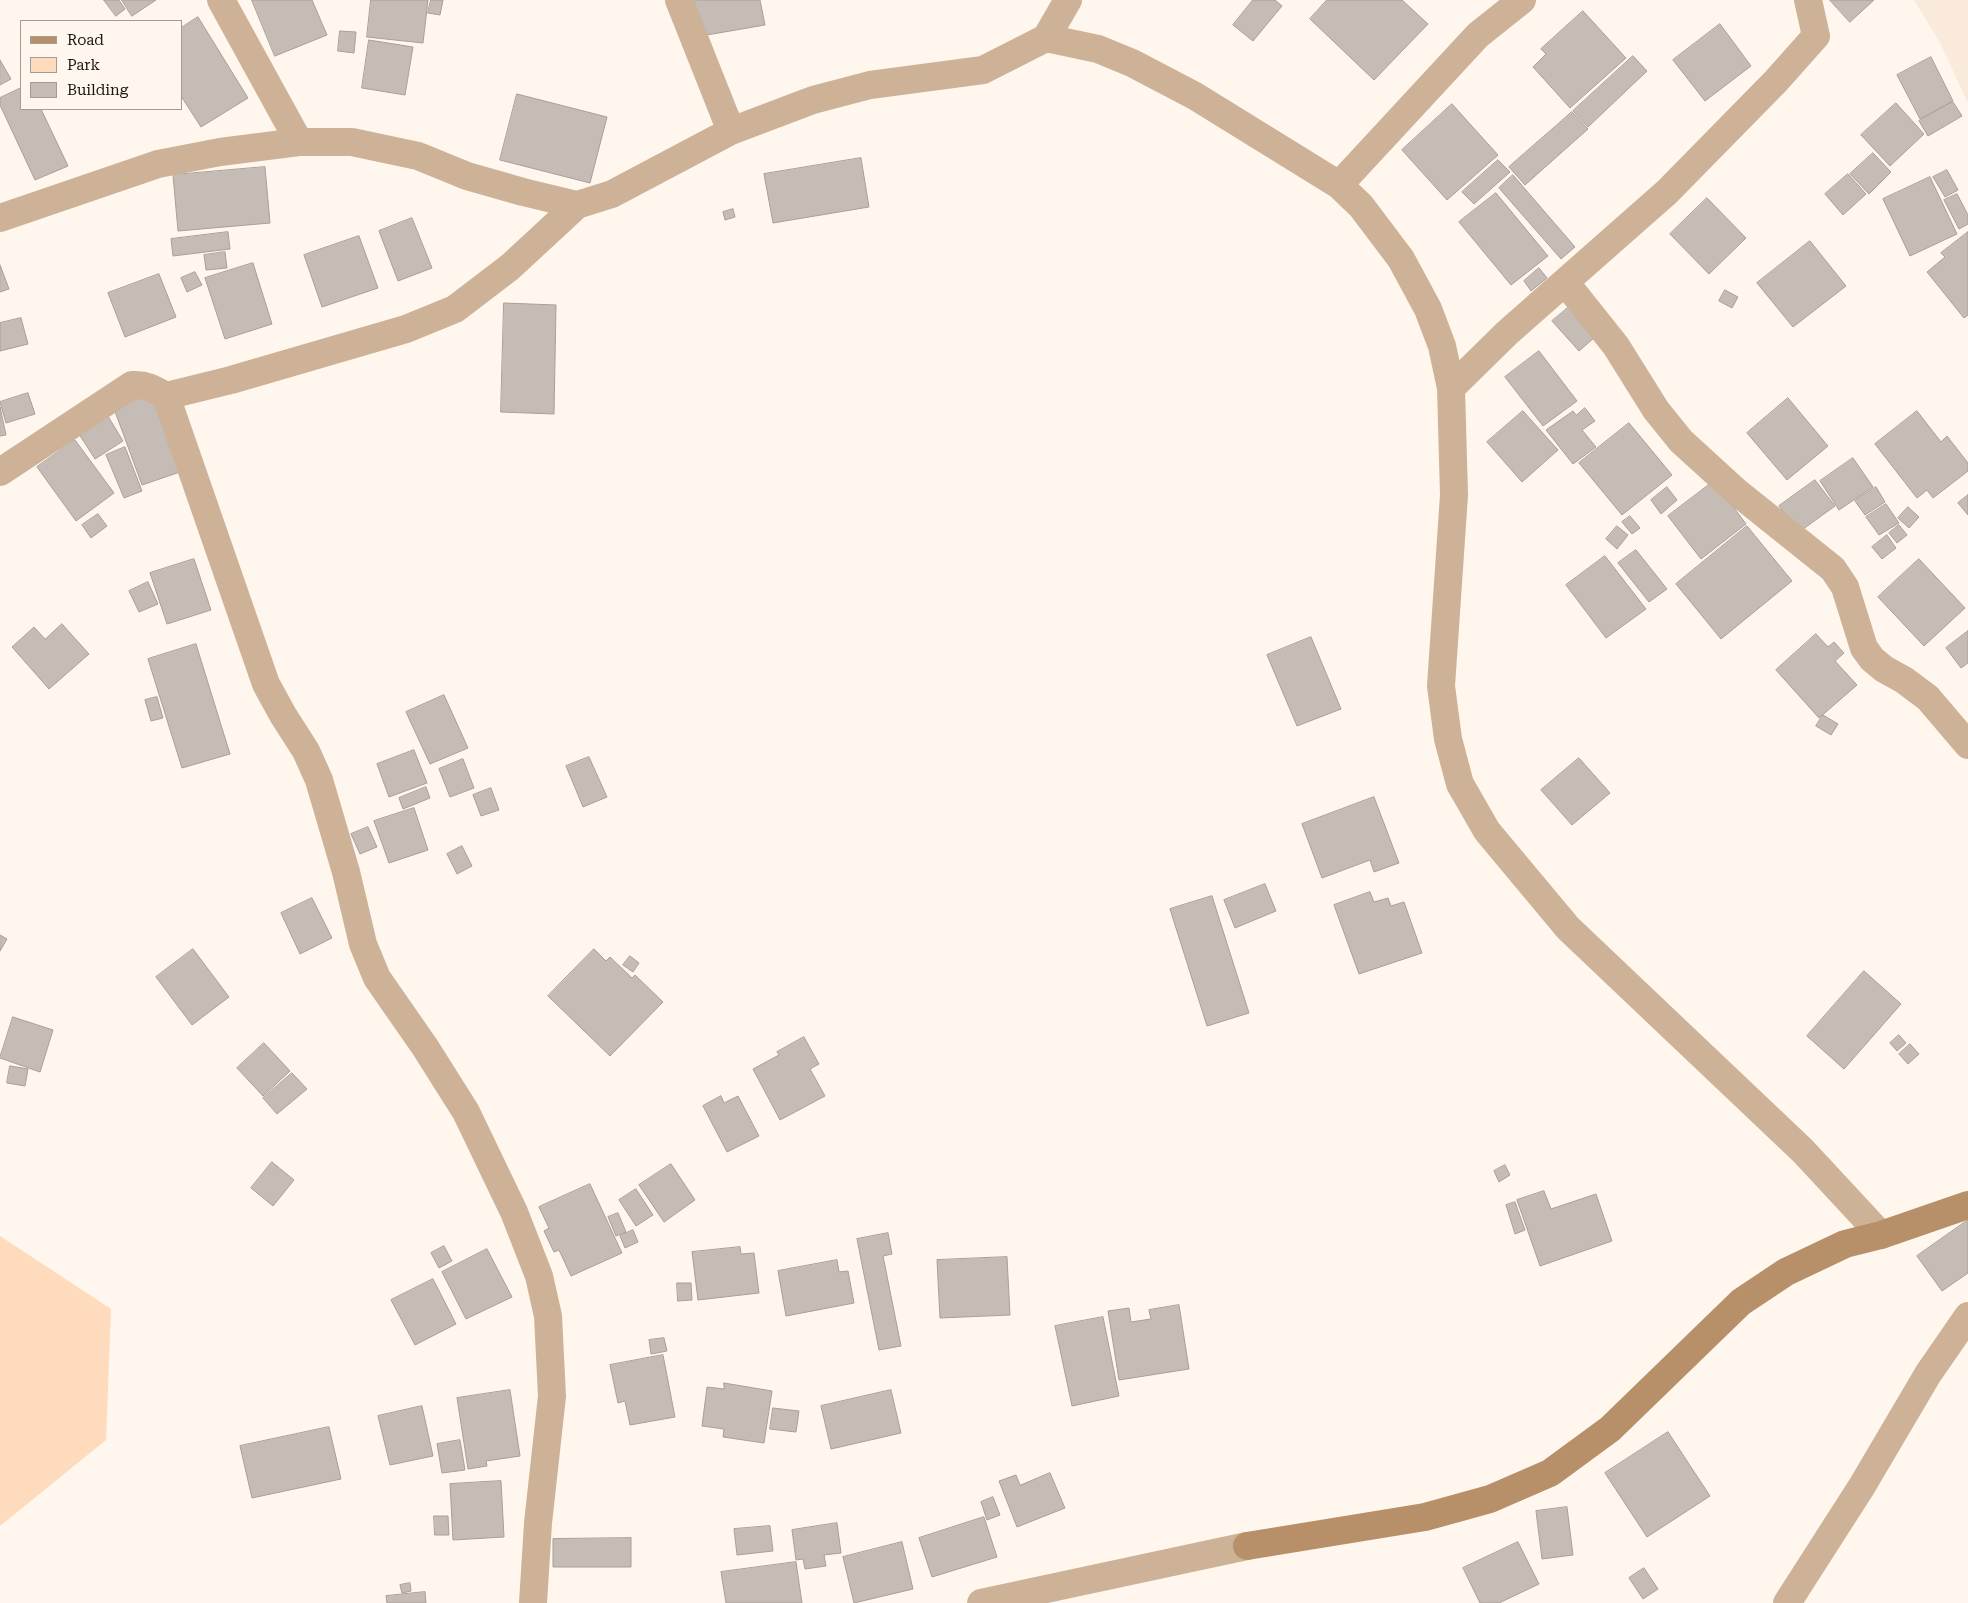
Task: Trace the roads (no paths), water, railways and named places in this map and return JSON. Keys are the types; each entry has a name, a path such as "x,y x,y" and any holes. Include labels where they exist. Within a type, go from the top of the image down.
{"street":[{"path":"221,0 299,142"},
{"path":"679,0 731,131"},
{"path":"166,396 231,380 406,329 455,309 510,267 577,205 612,194 731,131 814,100 870,85 983,70 1046,38 1068,0"},
{"path":"1339,185 1478,35 1522,0"},
{"path":"1451,388 1507,333 1667,192 1776,81 1816,36 1808,0"},
{"path":"1046,38 1098,49 1132,63 1195,96 1339,185 1361,206 1401,259 1428,309 1442,346 1451,388 1454,494 1441,686 1448,739 1460,784 1486,831 1568,928 1802,1151 1880,1235"},
{"path":"0,218 158,164 220,152 299,142 352,142 418,156 467,176 577,205"},
{"path":"1565,282 1616,346 1656,410 1681,441 1738,493 1832,569 1845,587 1864,648 1872,660 1928,698 1968,745"},
{"path":"0,472 132,385 141,384 152,387 166,396 266,684 306,751 319,780 346,872 363,944 377,978 425,1047 466,1112 514,1212 539,1276 548,1316 552,1396 538,1523 533,1603"},
{"path":"981,1603 1247,1546 1425,1517 1490,1499 1550,1473 1610,1428 1741,1302 1794,1268 1845,1244 1880,1235 1968,1205"},
{"path":"1787,1603 1862,1486 1928,1374 1968,1316"}]}
